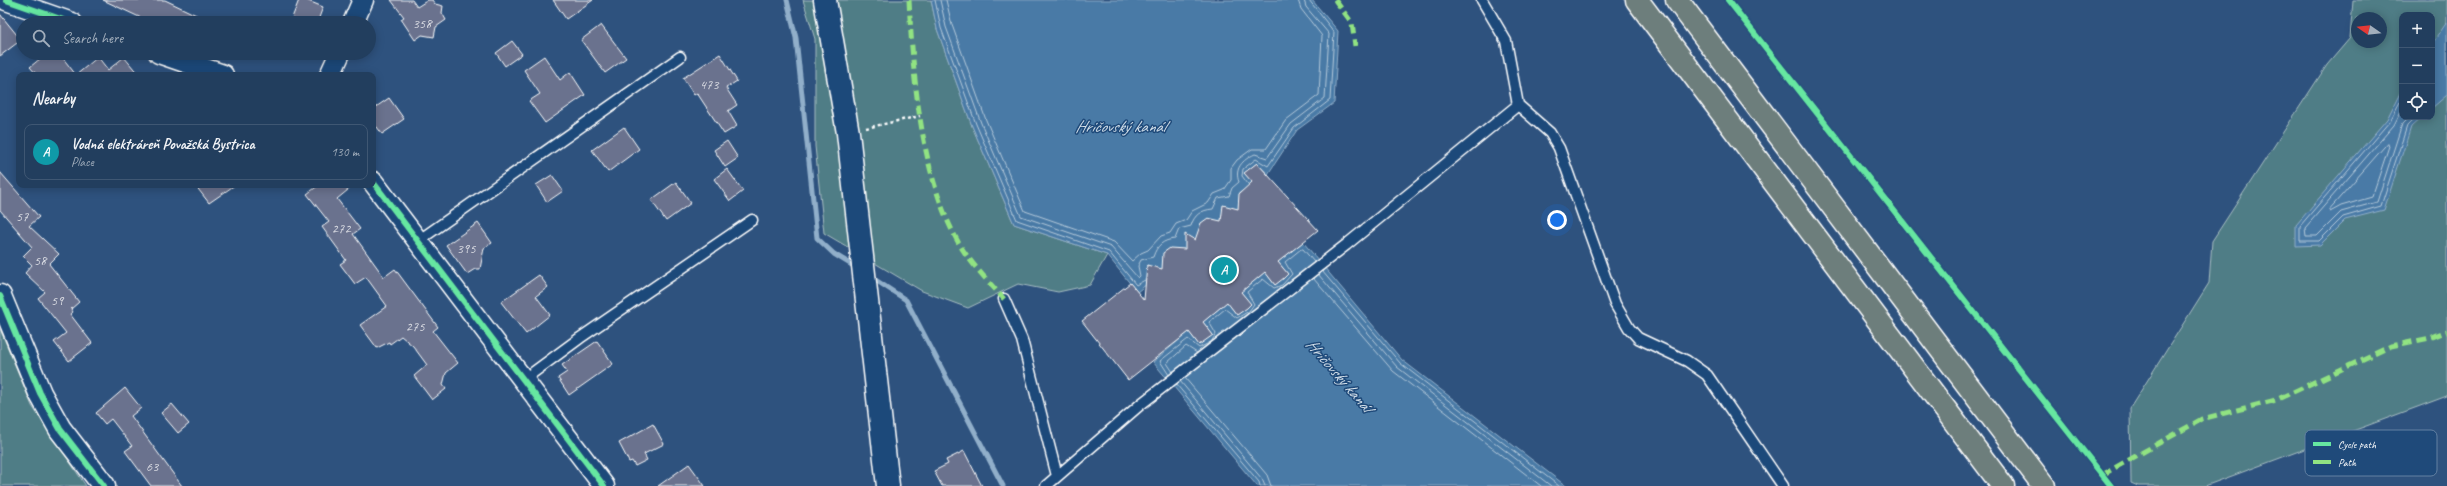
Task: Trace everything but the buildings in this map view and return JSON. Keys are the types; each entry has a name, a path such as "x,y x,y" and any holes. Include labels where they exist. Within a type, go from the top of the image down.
{"highway":[{"path":"1637,0 2003,486"},
{"path":"1677,0 2044,486"}],"main road":[{"path":"825,0 848,133 888,486"},
{"path":"0,296 40,393 56,423 69,444 104,486"}],"street":[{"path":"6,0 52,16"},
{"path":"356,16 363,0"},
{"path":"179,60 214,72"},
{"path":"331,72 337,60"},
{"path":"376,186 604,486"}],"lane":[{"path":"1482,0 1506,41 1518,105 1550,133 1559,148 1615,304 1629,328 1649,345 1687,362 1707,375 1782,486"},
{"path":"418,241 680,57"},
{"path":"1046,486 1141,404 1346,245 1518,105"},
{"path":"523,380 580,338 752,220"},
{"path":"1004,299 1022,340 1057,476"}],"path":[{"path":"848,133 920,116"}],"green space":[{"path":"803,0 931,0 937,29 972,126 1014,224 1107,255 1090,285 1058,292 1018,284 968,308 922,291 824,233 815,146 815,39"},
{"path":"2353,0 2447,0 2447,396 2356,430 2305,430 2305,449 2205,486 2138,486 2131,483 2130,408 2209,283 2212,241 2327,65 2350,38 2351,25 2351,48 2387,48 2387,12 2352,12"},
{"path":"0,329 32,406 86,486 0,486"}],"water":[{"name":"Hričovský kanál","path":"931,0 1312,0 1338,31 1334,103 1297,130 1268,174 1257,163 1246,172 1257,189 1242,191 1239,193 1245,205 1233,214 1224,205 1222,209 1229,218 1196,245 1185,236 1192,248 1137,292 1107,255 1014,224 972,126 937,29"},
{"path":"2447,22 2447,95 2435,105 2435,48 2435,40"},
{"path":"2399,95 2399,120 2419,120 2411,127 2384,210 2345,220 2320,245 2296,246 2296,225 2387,119"},
{"name":"Hričovský kanál","path":"1303,242 1402,360 1566,486 1257,486 1153,362 1189,332 1199,345 1212,334 1203,322 1227,302 1237,315 1250,304 1241,292 1265,272 1275,285 1288,274 1278,262"}],"waterway":[{"path":"787,0 796,38 817,238 834,254 857,268"},
{"path":"871,277 906,300 1003,486"}],"marked path":[{"path":"909,0 913,62 917,94 928,160 937,191 947,220 961,247 1004,299"},
{"path":"1335,0 1352,23 1355,46"},
{"path":"2102,475 2202,419 2276,400 2391,346 2430,338 2447,331"}],"cycle path":[{"path":"6,0 52,16"},
{"path":"1728,0 2111,486"},
{"path":"376,186 604,486"},
{"path":"0,296 40,393 60,429 104,486"}],"place":[{"name":"Vodná elektráreň Považská Bystrica","path":"1224,270"}]}
